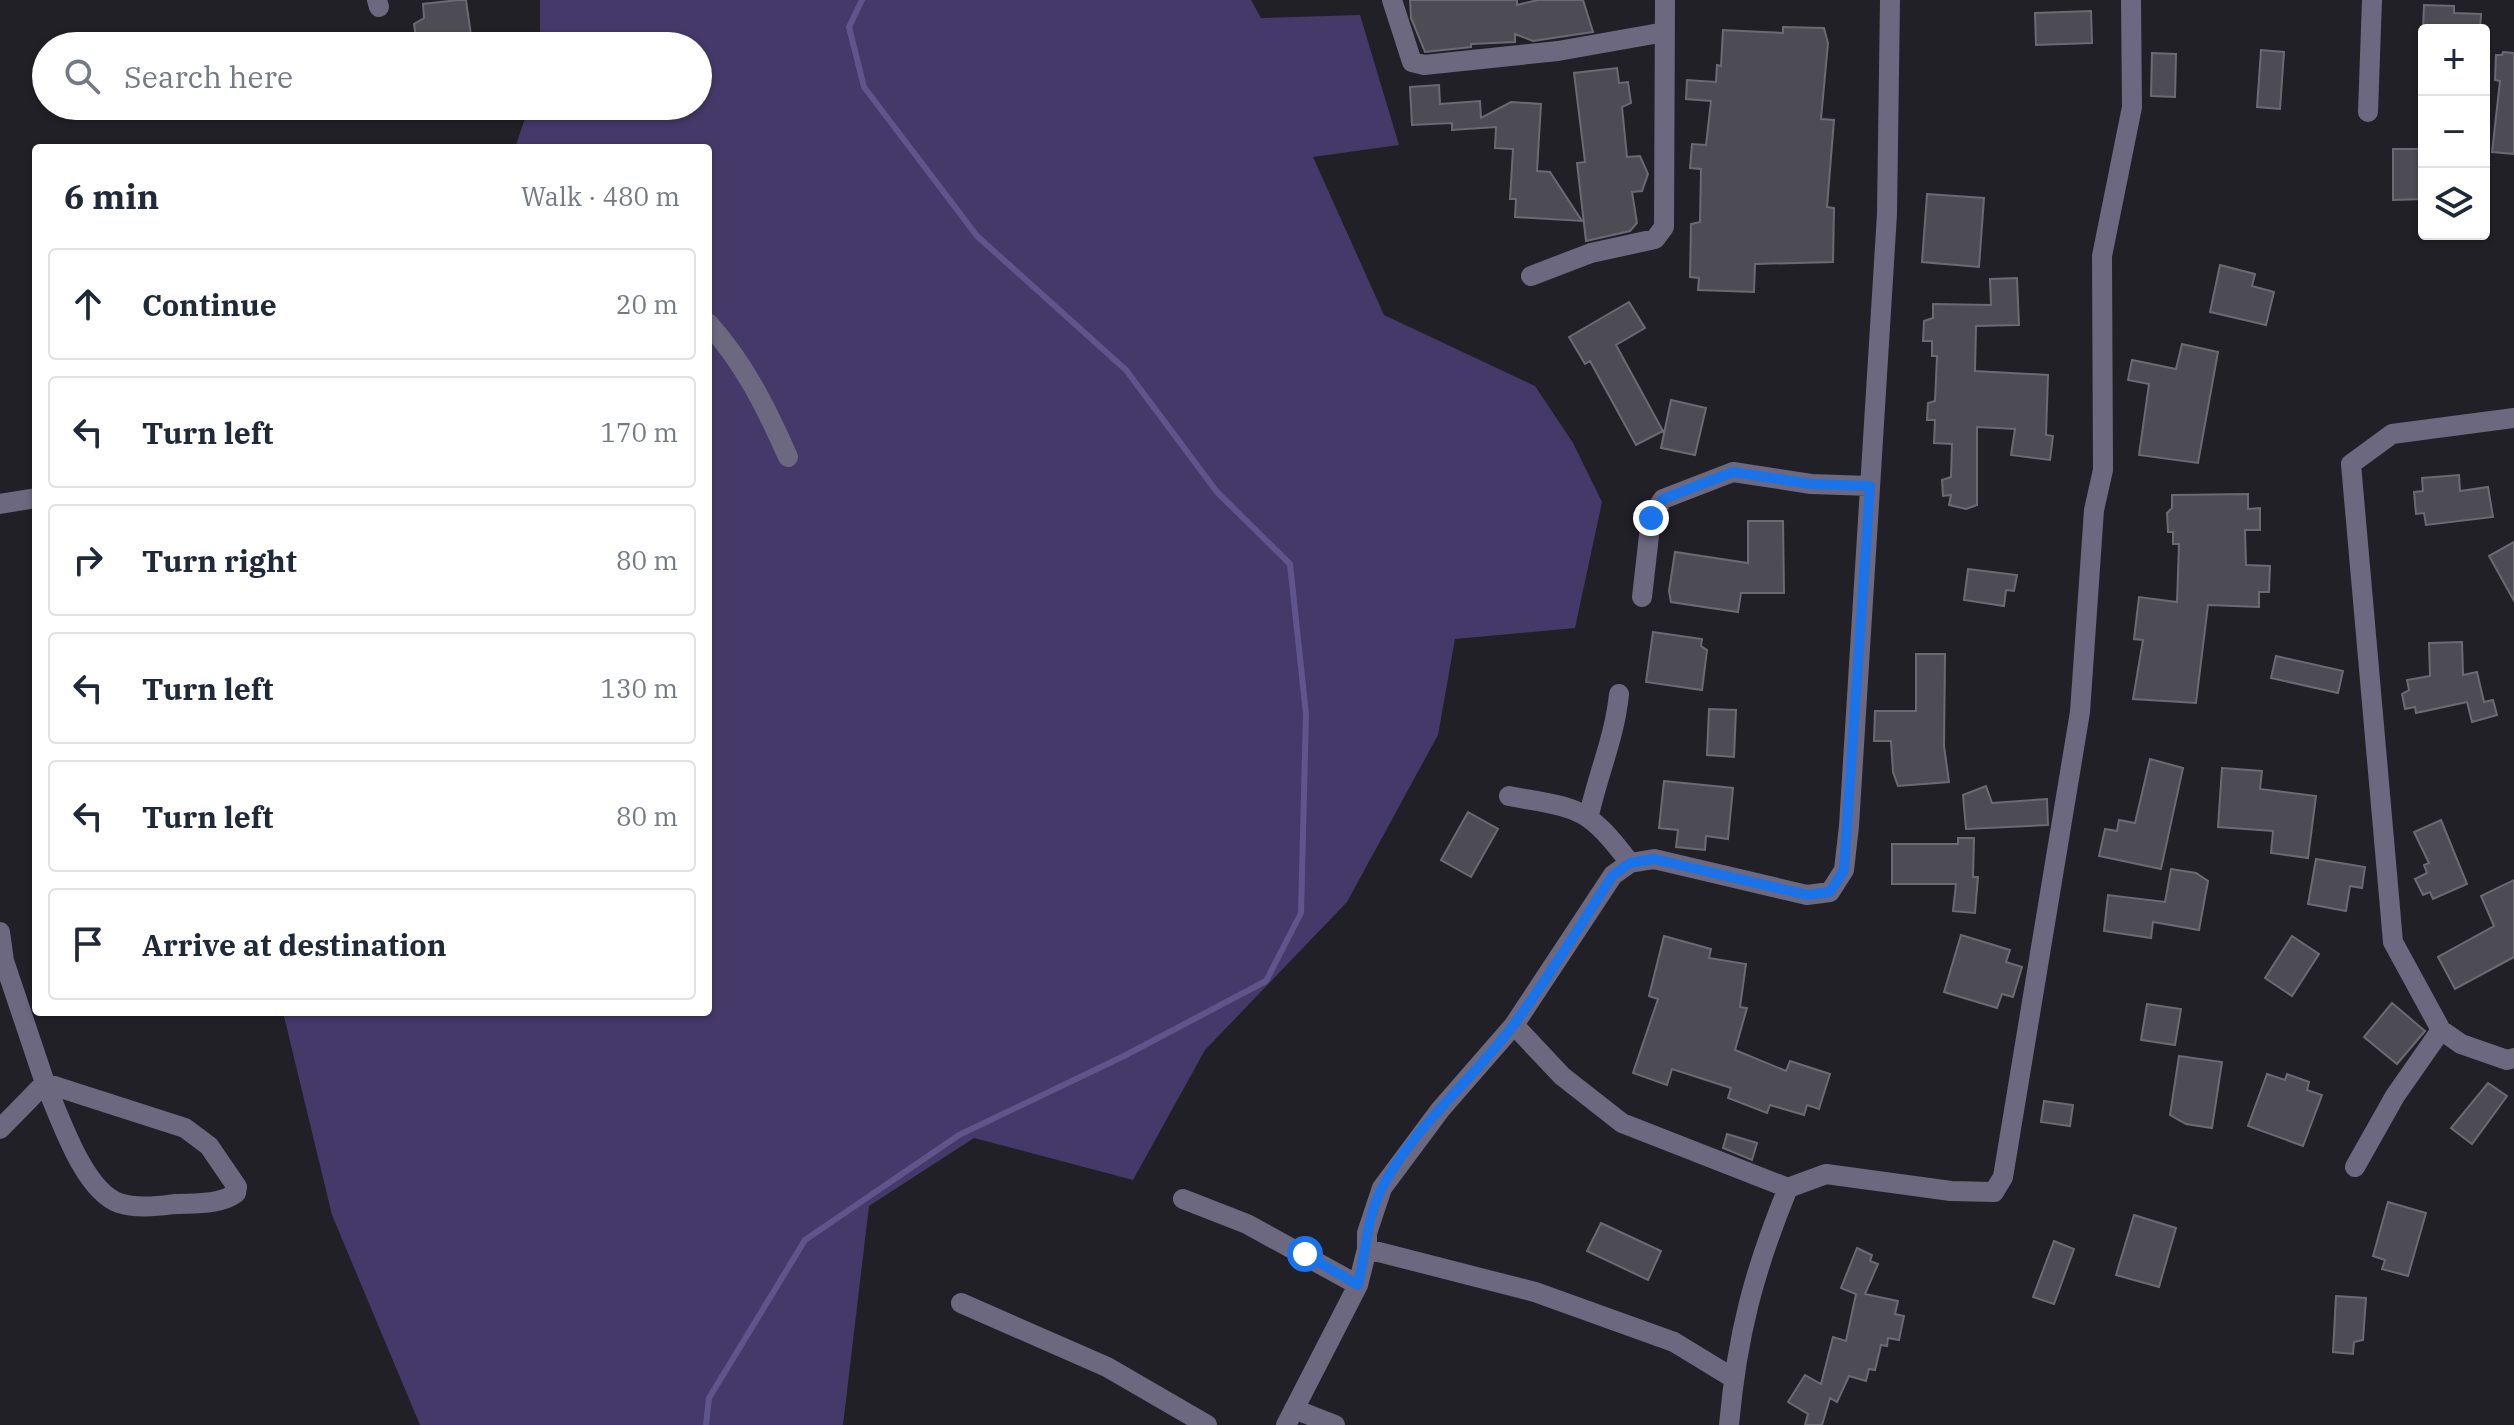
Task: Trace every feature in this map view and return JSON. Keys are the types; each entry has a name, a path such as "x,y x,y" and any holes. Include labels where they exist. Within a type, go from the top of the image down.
{"street":[{"path":"1392,0 1412,62 1424,65 1558,51 1665,32"},
{"path":"1531,276 1591,253 1655,239 1664,227 1665,0"},
{"path":"1335,1425 1290,1417 1358,1285 1367,1249 1367,1233 1382,1188 1440,1110 1514,1025 1613,875 1630,863 1654,859 1807,895 1830,892 1844,870 1887,214 1890,0"},
{"path":"1514,1025 1562,1076 1622,1123 1788,1188 1826,1174 1951,1191 1994,1192 2003,1177 2080,712 2094,510 2103,470 2102,256 2132,107 2131,0"},
{"path":"2368,112 2372,0"},
{"path":"712,328 732,350 762,397 788,457"},
{"path":"2514,418 2392,434 2351,464 2393,942 2441,1030 2461,1044 2507,1060 2514,1058"},
{"path":"1642,597 1651,518 1663,499 1733,472 1811,484 1870,486"},
{"path":"0,504 32,499"},
{"path":"1589,815 1600,764 1616,728 1619,694"},
{"path":"1509,796 1568,806 1589,815 1630,863"},
{"path":"0,932 8,973 45,1083 87,1174 105,1195 121,1203 148,1206 224,1200 236,1193 237,1187 209,1146 185,1128 45,1083"},
{"path":"2355,1167 2395,1096 2441,1030"},
{"path":"0,1129 45,1083"},
{"path":"1729,1425 1743,1316 1761,1252 1788,1188"},
{"path":"1183,1199 1247,1224 1358,1285"},
{"path":"1367,1249 1535,1292 1674,1342 1733,1378"},
{"path":"961,1303 1107,1367 1207,1425"}],"shaded area":[{"path":"540,0 1251,0 1261,18 1360,15 1399,145 1313,157 1384,315 1535,386 1573,443 1602,502 1575,628 1455,639 1438,735 1347,902 1205,1050 1133,1180 974,1138 869,1206 843,1425 420,1425 332,1215 284,1016 712,1016 712,144 516,144 524,120 712,120 712,32 540,32"}],"building":[{"path":"466,0 471,32 415,32 414,24 424,18 423,4"},
{"path":"1410,0 1517,0 1517,5 1538,0 1583,0 1593,32 1533,41 1515,34 1515,42 1471,44 1471,47 1425,52 1411,18"},
{"path":"2424,5 2454,6 2454,13 2481,14 2480,24 2423,24"},
{"path":"2091,11 2092,43 2036,45 2035,13"},
{"path":"1783,27 1824,28 1828,43 1821,119 1834,120 1827,207 1834,208 1833,262 1755,264 1754,292 1698,290 1699,278 1690,277 1691,224 1700,222 1701,169 1690,168 1692,144 1706,145 1711,101 1686,99 1687,80 1716,82 1717,65 1721,66 1723,30 1783,33"},
{"path":"2261,50 2284,52 2280,109 2257,107"},
{"path":"2152,53 2176,54 2175,97 2151,96"},
{"path":"2514,53 2514,154 2492,152 2500,81 2495,80 2496,55"},
{"path":"1617,68 1619,83 1628,82 1631,103 1622,107 1627,157 1640,156 1648,174 1642,191 1632,192 1637,223 1630,231 1586,241 1577,163 1585,162 1574,73"},
{"path":"1439,85 1440,104 1480,101 1481,118 1511,102 1541,104 1537,171 1550,172 1582,221 1515,217 1516,199 1510,199 1513,149 1495,148 1496,127 1452,130 1452,123 1412,125 1410,87"},
{"path":"2393,149 2418,149 2418,199 2393,200"},
{"path":"1927,194 1984,198 1979,267 1922,262"},
{"path":"2220,265 2255,274 2252,286 2274,292 2266,325 2210,312"},
{"path":"2017,278 2019,325 1976,326 1975,371 2048,375 2046,435 2053,436 2050,460 2011,455 2015,429 1977,427 1977,505 1966,509 1949,505 1951,495 1943,496 1942,480 1951,477 1952,444 1934,443 1935,420 1927,420 1928,403 1935,401 1937,356 1932,356 1932,341 1923,341 1924,321 1933,318 1933,304 1991,305 1990,279"},
{"path":"1629,302 1645,328 1616,345 1663,431 1636,445 1590,361 1585,364 1569,337"},
{"path":"2182,344 2218,352 2198,463 2139,455 2149,384 2128,380 2132,360 2176,369"},
{"path":"1671,400 1706,408 1695,455 1661,448"},
{"path":"2459,475 2460,491 2488,487 2493,517 2426,525 2424,513 2416,514 2414,492 2423,491 2422,478"},
{"path":"2248,494 2248,509 2260,508 2260,530 2245,530 2246,565 2270,566 2269,592 2259,592 2259,607 2208,605 2196,703 2133,699 2143,640 2134,639 2139,597 2177,602 2179,544 2173,544 2173,532 2168,532 2167,513 2172,508 2172,495"},
{"path":"1748,521 1783,521 1784,593 1741,593 1738,612 1671,602 1669,591 1675,552 1748,563"},
{"path":"2514,542 2514,601 2489,556"},
{"path":"1968,569 2017,575 2014,591 2006,590 2004,606 1964,600"},
{"path":"1653,632 1702,639 1701,646 1707,650 1702,690 1646,682"},
{"path":"2462,642 2463,675 2477,672 2484,702 2493,700 2497,715 2472,722 2467,702 2416,713 2415,707 2405,709 2402,694 2409,690 2407,680 2430,676 2429,643"},
{"path":"1916,654 1945,654 1944,746 1949,782 1898,786 1893,772 1891,741 1874,741 1875,711 1916,711"},
{"path":"2276,656 2343,671 2338,693 2271,678"},
{"path":"1709,709 1736,710 1734,757 1707,755"},
{"path":"2150,759 2183,768 2161,869 2099,856 2105,829 2117,831 2119,820 2135,823"},
{"path":"2222,768 2262,771 2260,789 2316,796 2308,858 2271,853 2273,831 2218,827"},
{"path":"1664,781 1733,788 1728,839 1706,836 1705,850 1676,847 1678,830 1659,828"},
{"path":"1986,786 1992,803 2047,799 2048,825 1966,829 1963,795"},
{"path":"1468,812 1498,829 1471,877 1441,860"},
{"path":"2441,820 2467,884 2433,899 2430,892 2423,895 2415,879 2427,873 2424,865 2429,863 2414,832"},
{"path":"1958,838 1974,838 1973,877 1978,877 1975,913 1953,911 1956,884 1892,884 1892,844 1958,844"},
{"path":"2316,859 2365,867 2362,888 2350,886 2346,911 2308,904"},
{"path":"2171,869 2196,873 2208,881 2199,930 2153,922 2151,938 2104,931 2108,895 2165,902"},
{"path":"2514,880 2514,957 2455,989 2438,957 2494,926 2481,896"},
{"path":"1961,935 2010,950 2006,962 2022,967 2013,997 2002,994 1997,1008 1944,992"},
{"path":"1664,936 1711,949 1709,958 1746,964 1740,1007 1747,1008 1735,1050 1786,1071 1790,1061 1830,1074 1819,1109 1807,1105 1804,1115 1770,1105 1767,1113 1728,1098 1731,1088 1672,1069 1667,1085 1633,1073 1658,999 1649,996"},
{"path":"2292,936 2319,954 2292,996 2265,978"},
{"path":"2392,1003 2425,1031 2397,1064 2364,1037"},
{"path":"2147,1004 2181,1009 2175,1045 2141,1040"},
{"path":"2179,1056 2222,1062 2212,1128 2186,1124 2170,1115"},
{"path":"2267,1074 2285,1080 2287,1074 2309,1082 2307,1090 2322,1095 2303,1146 2248,1126"},
{"path":"2488,1083 2507,1096 2472,1144 2451,1128"},
{"path":"2044,1101 2073,1105 2070,1126 2041,1122"},
{"path":"1727,1134 1757,1143 1752,1160 1723,1148"},
{"path":"2388,1202 2426,1213 2408,1276 2382,1269 2385,1260 2373,1256"},
{"path":"2134,1215 2176,1228 2159,1287 2116,1275"},
{"path":"1601,1223 1661,1251 1648,1280 1587,1251"},
{"path":"2054,1241 2074,1249 2054,1304 2033,1297"},
{"path":"1857,1248 1872,1255 1870,1261 1878,1264 1865,1294 1898,1301 1895,1314 1904,1316 1899,1340 1888,1338 1887,1346 1881,1345 1875,1370 1869,1369 1866,1381 1849,1376 1837,1402 1830,1398 1822,1425 1805,1425 1808,1414 1788,1402 1805,1375 1821,1384 1833,1337 1846,1341 1856,1294 1841,1288"},
{"path":"2336,1296 2366,1298 2363,1340 2354,1342 2353,1354 2333,1352"}],"waterway":[{"path":"706,1425 709,1398 805,1240 959,1135 1124,1056 1266,981 1301,913 1306,714 1290,564 1217,492 1126,370 977,236 864,87 849,27 862,0"}],"route":[{"path":"1305,1254 1358,1285 1367,1249 1367,1233 1382,1188 1440,1110 1514,1025 1613,875 1630,863 1654,859 1807,895 1830,892 1844,870 1870,486 1811,484 1733,472 1663,499 1657,504 1651,518"}]}
